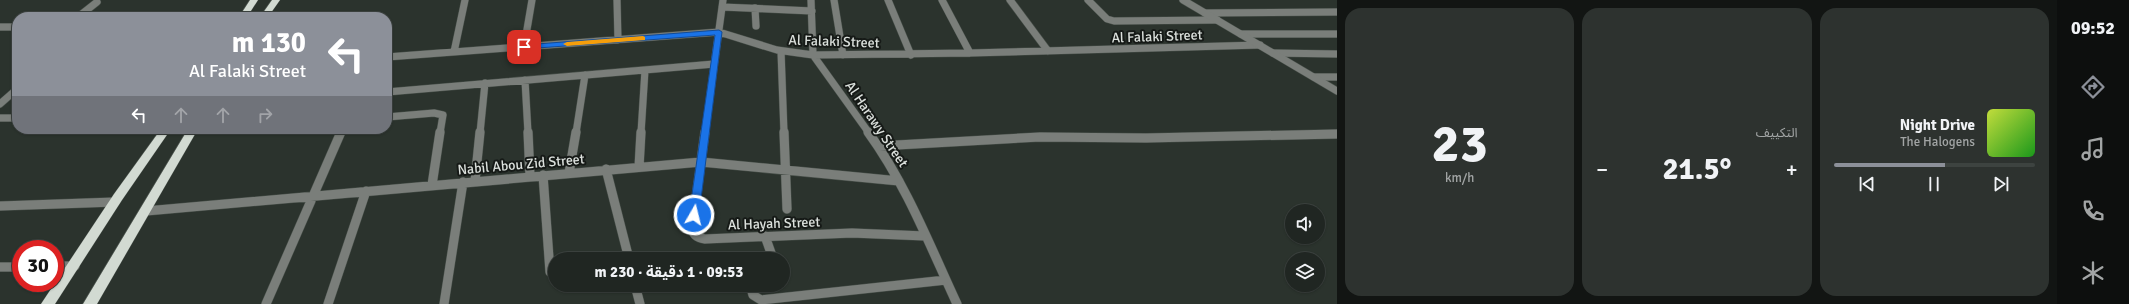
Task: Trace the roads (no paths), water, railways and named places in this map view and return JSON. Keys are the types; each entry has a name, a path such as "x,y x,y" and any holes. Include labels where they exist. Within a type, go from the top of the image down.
{"highway":[{"path":"246,12 254,0"},
{"path":"268,12 276,0"},
{"path":"48,304 115,202 163,134"},
{"path":"90,304 190,134"}],"street":[{"path":"454,52 465,0"},
{"path":"524,47 532,0"},
{"path":"617,0 618,40"},
{"path":"811,0 813,55"},
{"path":"834,0 844,55"},
{"path":"888,0 912,55"},
{"path":"942,0 970,53"},
{"path":"1010,0 1048,51"},
{"path":"1088,0 1107,19 1114,21 1217,20"},
{"path":"1183,0 1337,91"},
{"path":"84,12 97,2"},
{"path":"723,4 755,8 812,10"},
{"name":"Al Hayah Street","path":"723,4 692,228 693,233 698,237 705,239 852,233 925,236"},
{"path":"755,8 756,26"},
{"path":"1205,13 1337,12"},
{"path":"0,27 12,27"},
{"name":"Al Falaki Street","path":"392,57 719,32 781,51 813,55 912,55 1260,45"},
{"path":"1241,34 1337,34"},
{"path":"781,51 787,209"},
{"path":"1273,53 1337,54"},
{"name":"Al Harawy Street","path":"813,55 878,146 899,181 957,304"},
{"path":"392,92 714,64"},
{"path":"639,166 645,70"},
{"path":"569,173 586,75"},
{"path":"1314,77 1337,77"},
{"path":"525,80 530,176"},
{"path":"475,181 485,84"},
{"path":"0,104 12,93"},
{"path":"392,117 434,113 442,115 432,185"},
{"path":"0,118 12,118"},
{"path":"266,304 340,134"},
{"path":"878,146 1040,137 1146,138 1337,134"},
{"name":"Nabil Abou Zid Street","path":"146,211 639,166 701,162 899,181"},
{"path":"606,170 627,252"},
{"path":"543,175 549,252"},
{"path":"444,304 463,182"},
{"path":"328,304 366,191"},
{"path":"0,206 115,202"},
{"path":"765,236 770,252"},
{"path":"64,266 74,266"},
{"path":"0,267 12,267"},
{"path":"751,292 752,295 761,300 946,280"},
{"path":"637,292 640,304"}]}
